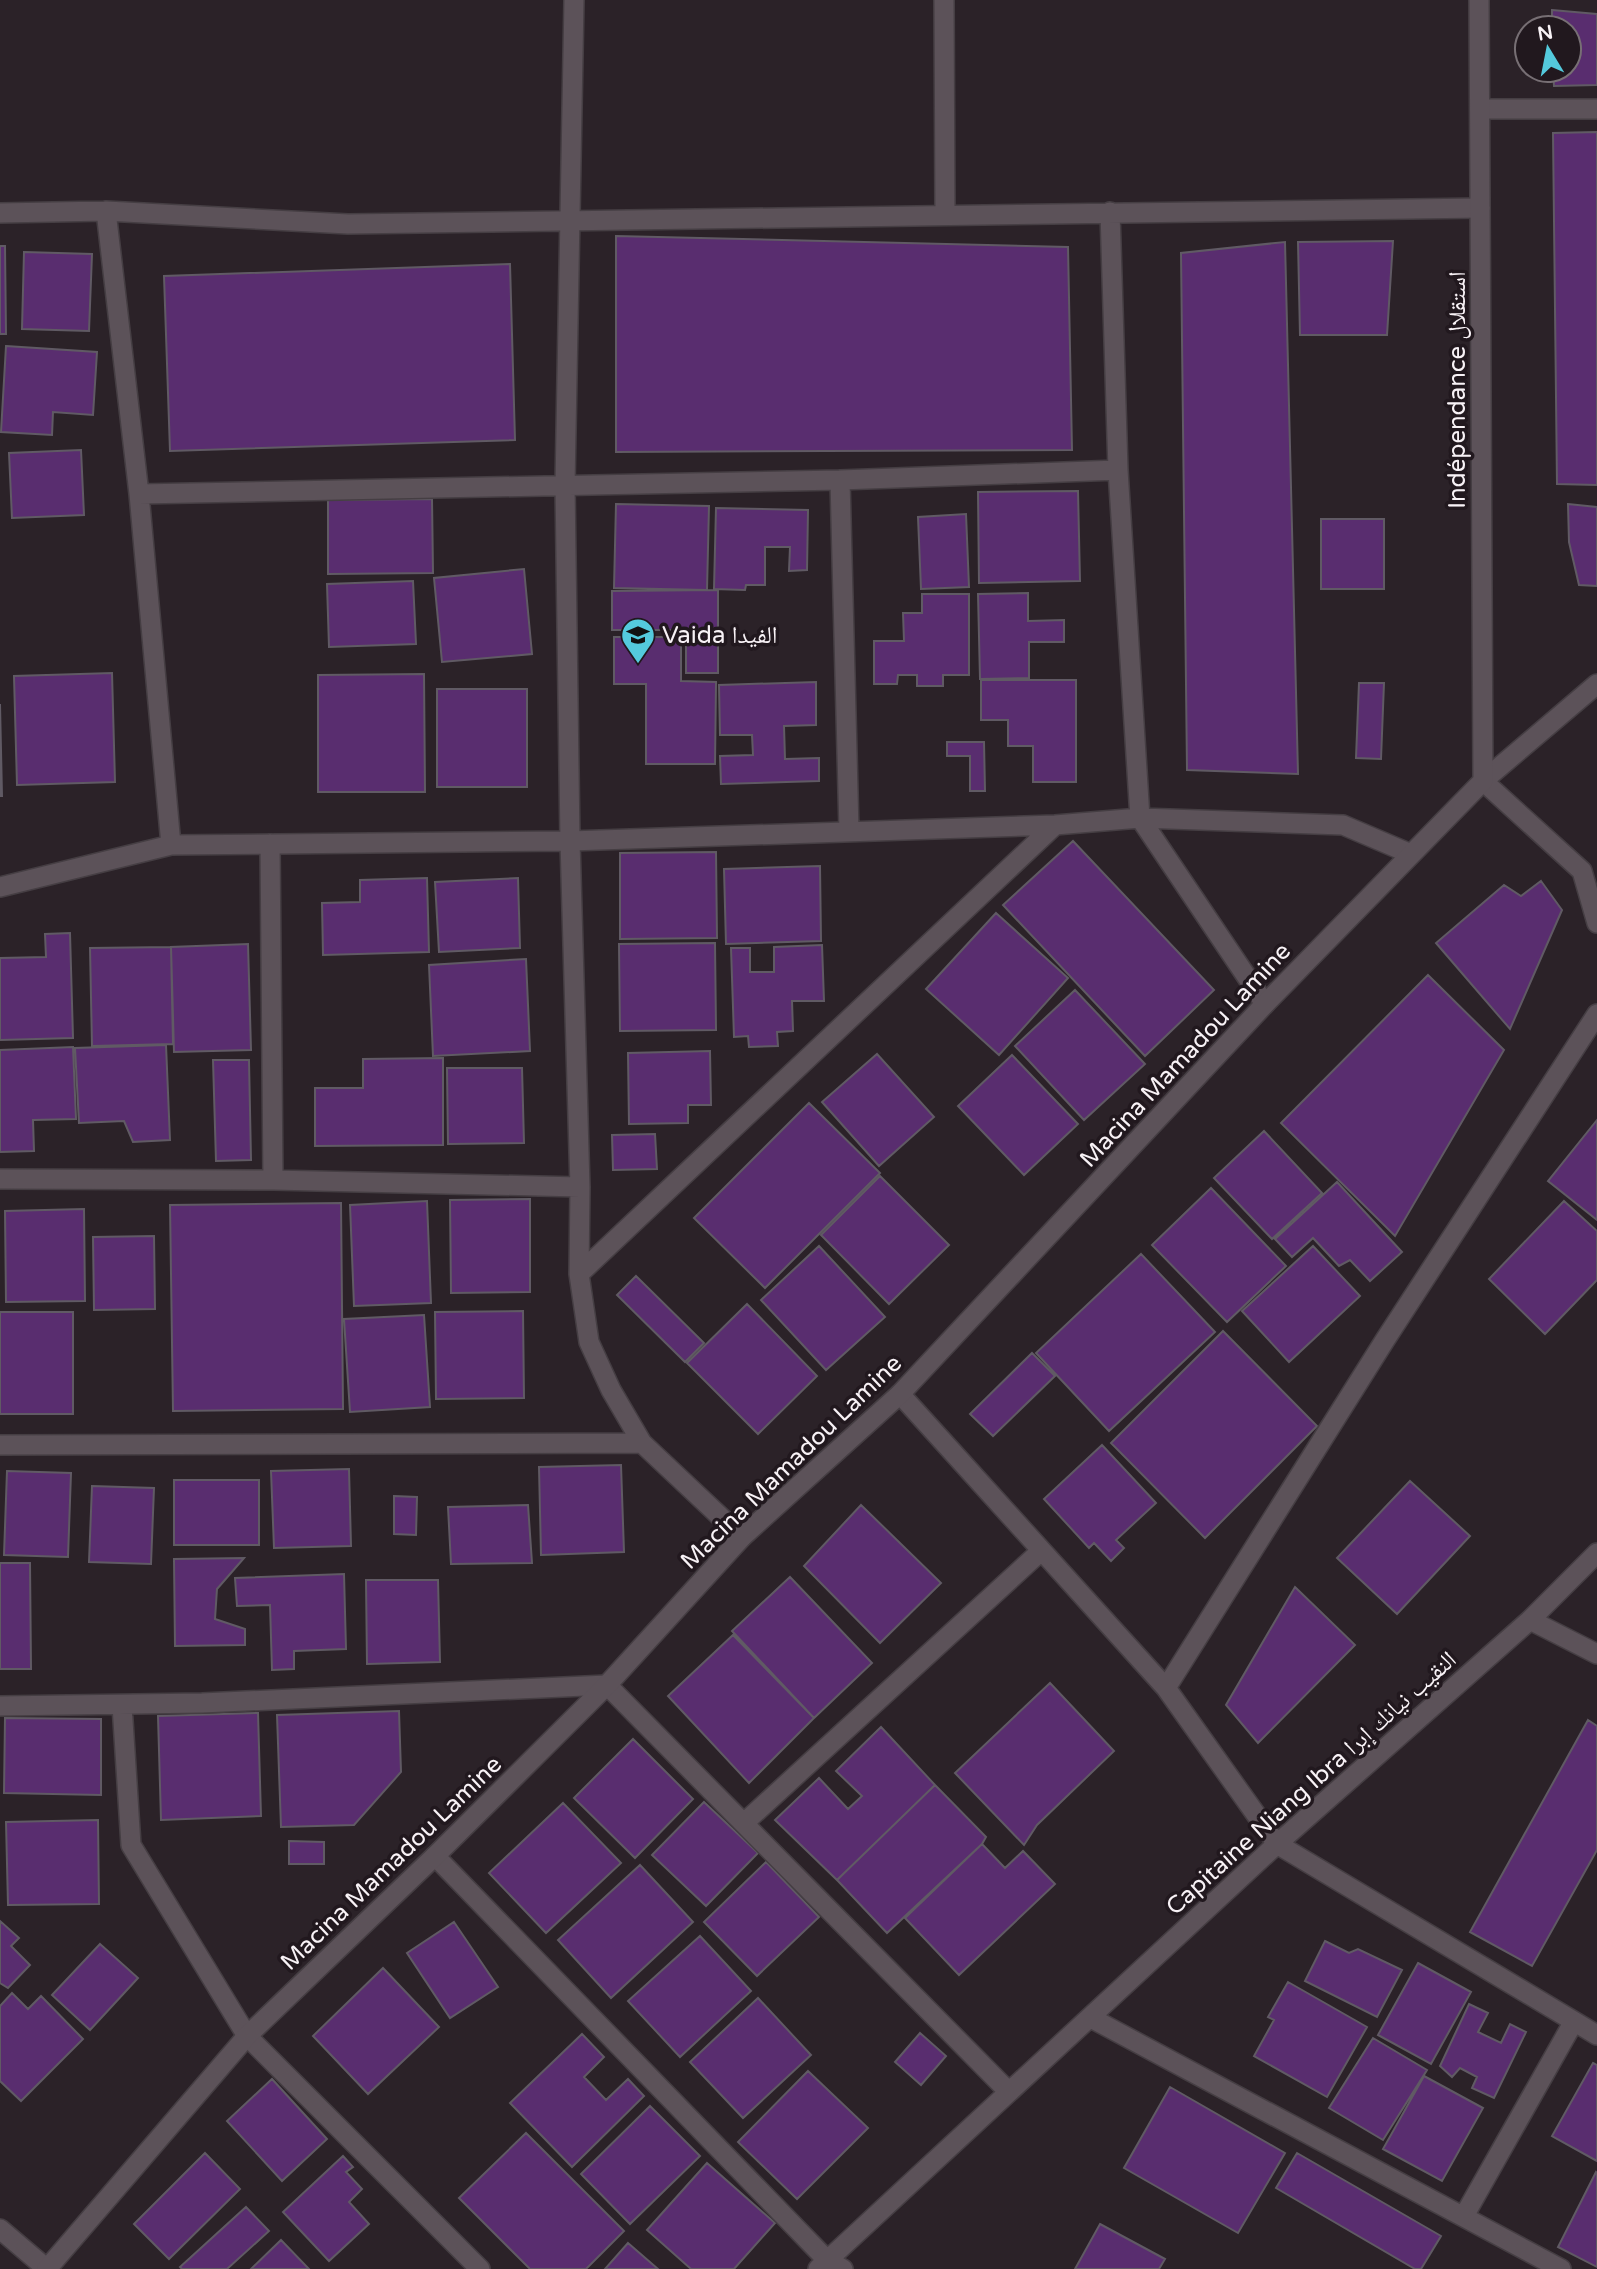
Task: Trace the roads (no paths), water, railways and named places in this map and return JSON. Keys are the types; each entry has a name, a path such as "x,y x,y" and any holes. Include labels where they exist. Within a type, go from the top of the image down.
{"street":[{"path":"574,0 565,485 570,841 580,1187 579,1274 589,1342 611,1390 642,1443 742,1536"},
{"path":"944,0 945,215"},
{"name":"Indépendance استقلال","path":"1479,0 1483,780"},
{"path":"1480,108 1597,109"},
{"path":"0,213 106,212 348,224 1480,208"},
{"path":"106,212 139,494 171,845"},
{"path":"1110,212 1118,470 1140,818 1265,1004"},
{"path":"139,494 841,480 1118,470"},
{"path":"841,480 849,831"},
{"name":"Macina Mamadou Lamine","path":"47,2269 247,2036 435,1856 607,1685 742,1536 900,1394 1265,1004 1483,780 1597,684"},
{"path":"1483,780 1582,870 1597,923"},
{"path":"0,887 171,845 570,841 1055,825 1140,818 1343,825 1411,854"},
{"path":"579,1274 1055,825"},
{"path":"270,844 273,1180"},
{"path":"1166,1688 1385,1340 1597,1014"},
{"path":"0,1179 273,1180 580,1187"},
{"path":"900,1394 1166,1688 1276,1843 1597,2035"},
{"path":"0,1445 642,1443"},
{"path":"744,1824 1041,1551"},
{"name":"Capitaine Niang Ibra النقيب نيانك إبرا","path":"829,2266 1056,2047 1091,2018 1276,1843 1530,1620 1597,1553"},
{"path":"1530,1620 1597,1654"},
{"path":"0,1706 122,1705 607,1685 1009,2092"},
{"path":"122,1705 131,1844 247,2036 480,2269"},
{"path":"435,1856 829,2266"},
{"path":"1091,2018 1464,2216 1553,2267"},
{"path":"1464,2216 1573,2023"},
{"path":"0,2229 47,2269"}],"place":[{"name":"Vaida الفيدا","path":"638,665"}]}
